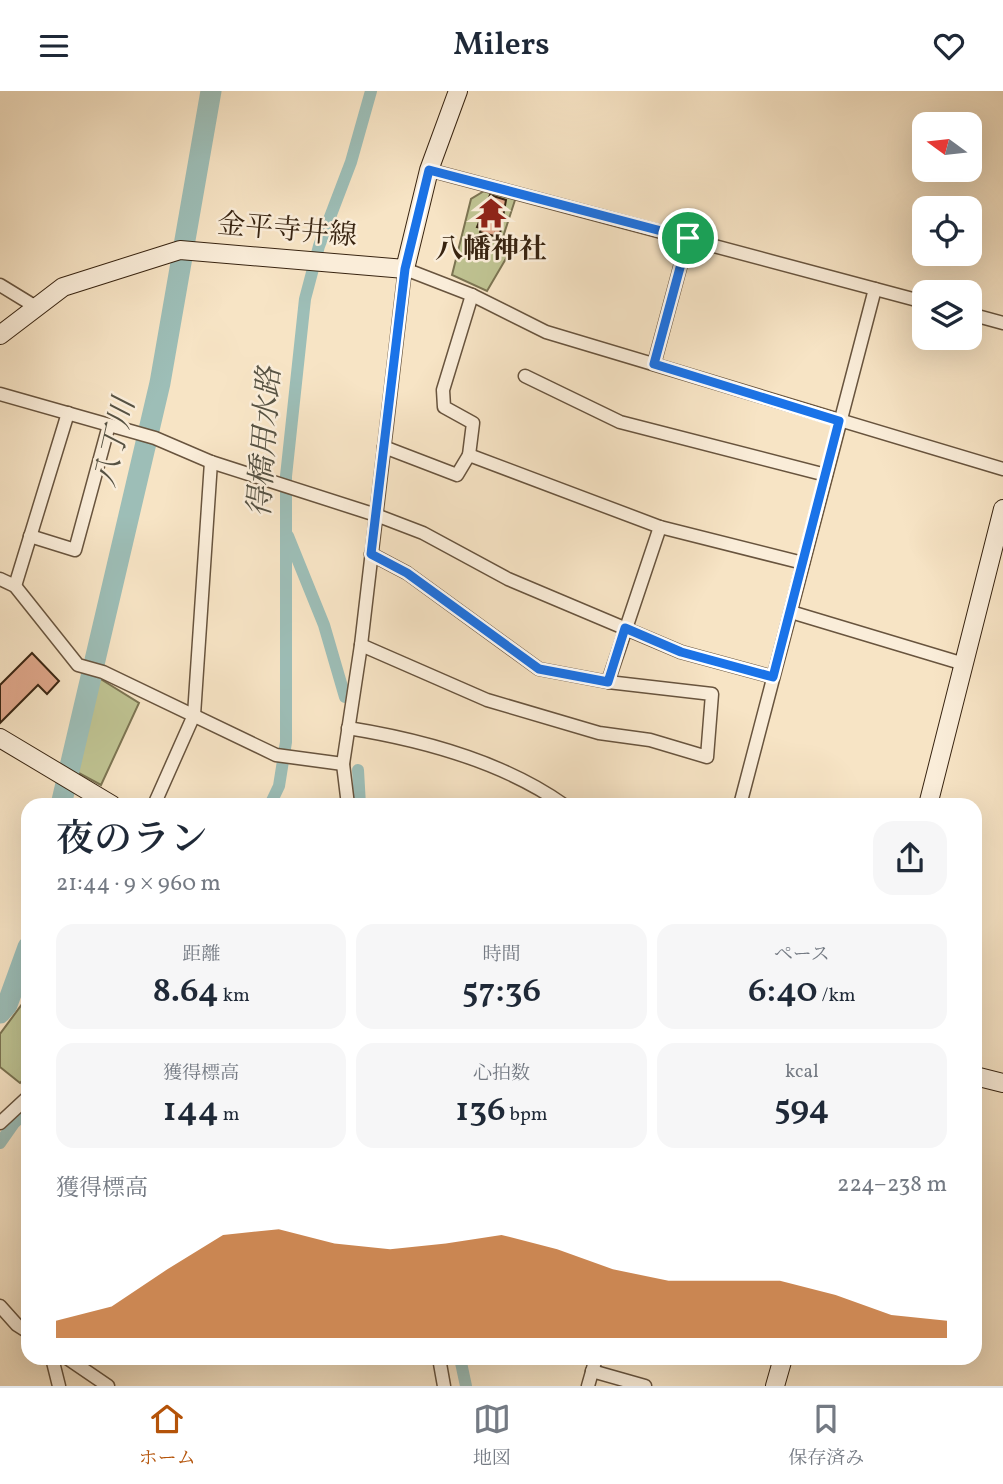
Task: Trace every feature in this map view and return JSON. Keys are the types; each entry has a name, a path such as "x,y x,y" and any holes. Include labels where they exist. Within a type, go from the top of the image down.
{"main road":[{"path":"405,269 429,170 458,91"},
{"name":"金平寺井線","path":"0,335 63,287 180,250 212,250 405,269"},
{"path":"930,798 1003,509"},
{"path":"0,738 101,798"},
{"path":"982,1078 1003,1083"},
{"path":"775,1386 781,1365"}],"street":[{"path":"429,170 912,299"},
{"path":"654,364 688,238"},
{"path":"347,798 343,764 361,645 405,269 472,295 546,332 1003,469"},
{"path":"0,285 36,307"},
{"path":"742,798 875,289"},
{"path":"384,447 457,475 470,455 472,423 444,407 443,390 472,295"},
{"path":"982,317 1003,323"},
{"path":"525,376 620,422 825,475"},
{"path":"0,394 155,438 211,462 376,515 423,533 508,579 681,652 773,677"},
{"path":"15,586 68,413"},
{"path":"30,536 75,550 109,425"},
{"path":"470,455 660,527 803,563"},
{"path":"157,798 194,715 211,462"},
{"path":"608,682 660,527"},
{"path":"361,645 487,700 599,733 650,740 707,757 712,694 608,682 539,669 407,573 371,554"},
{"path":"0,579 15,586 78,665 103,672 276,755 343,764"},
{"path":"791,612 964,664"},
{"path":"348,728 388,734 502,770 554,798"},
{"path":"0,1123 21,1104"},
{"path":"0,1306 21,1328"},
{"path":"54,1365 59,1386"},
{"path":"77,1365 108,1386"},
{"path":"440,1365 444,1386"},
{"path":"589,1386 594,1365"},
{"path":"592,1371 645,1386"}],"green space":[{"path":"489,188 516,197 503,237 511,250 487,291 452,275 471,199"},
{"path":"99,678 139,703 101,785 75,771"},
{"path":"21,1006 20,1083 0,1067 0,1034"}],"building":[{"name":"八幡神社","path":"490,195 506,200 500,234 495,233 494,236 480,232 481,228 477,227"},
{"path":"32,653 59,681 47,694 38,685 0,723 0,685"}],"waterway":[{"name":"八丁川","path":"63,798 160,383 211,91"},
{"name":"得橋用水路","path":"273,798 279,786 286,742 286,476 305,299 319,246 351,162 371,91"},
{"path":"288,536 324,625 345,697"},
{"path":"358,770 360,798"},
{"name":"八丁川","path":"0,1013 7,1005 21,966"},
{"name":"得橋用水路","path":"0,1143 21,1116"},
{"path":"462,1365 466,1386"}],"place":[{"name":"八幡神社","path":"491,213"}],"route":[{"path":"429,170 688,238 654,364 839,421 773,677 681,652 625,628 608,682 539,669 468,620 407,573 371,554 405,269 429,170"}]}
